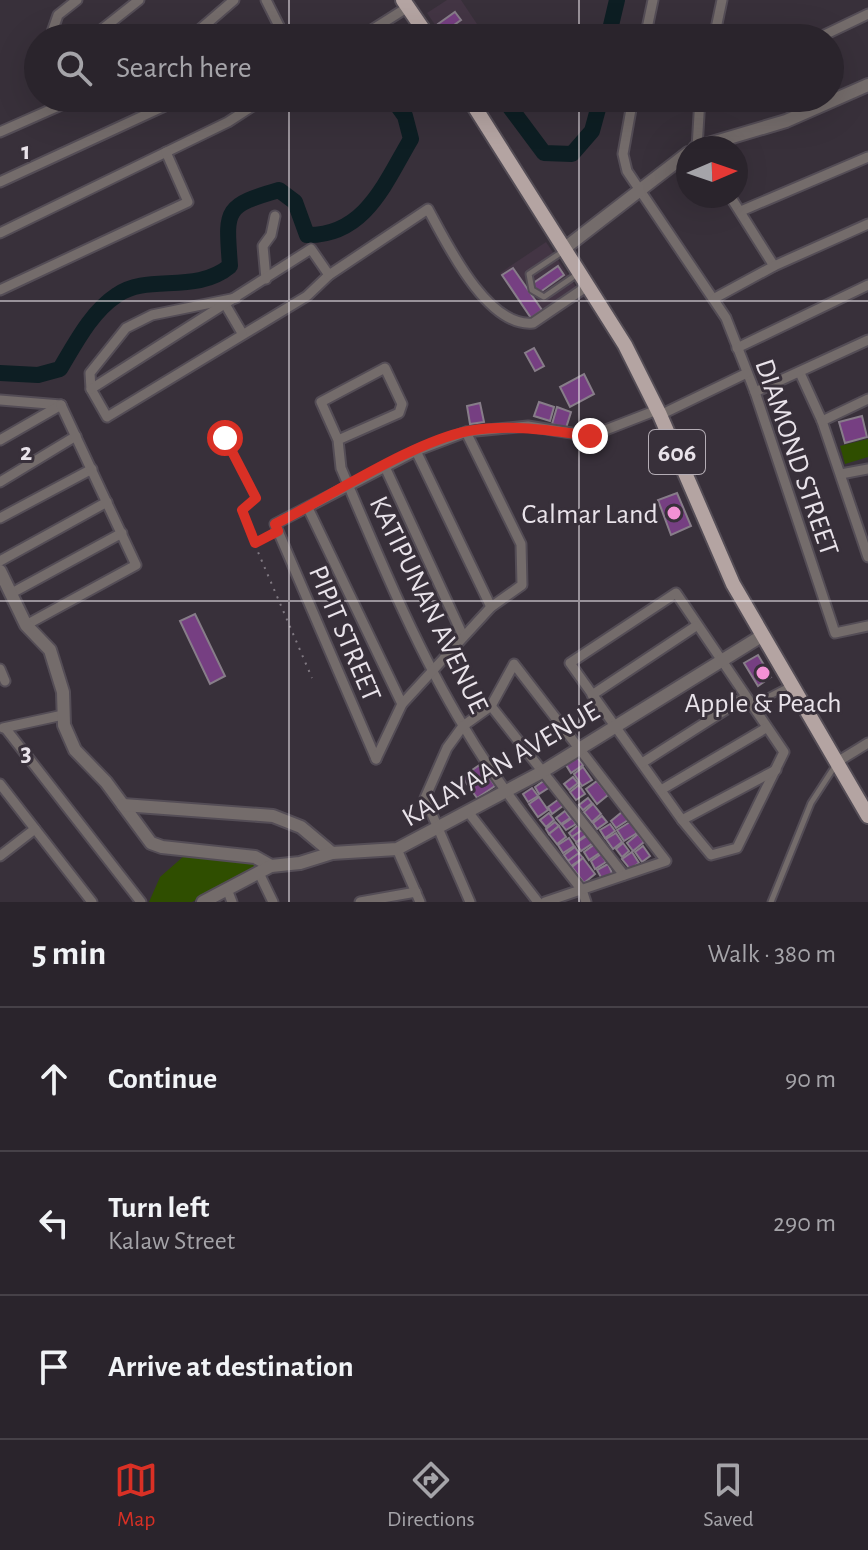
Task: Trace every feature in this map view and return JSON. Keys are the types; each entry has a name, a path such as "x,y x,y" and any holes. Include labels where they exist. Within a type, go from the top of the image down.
{"main road":[{"path":"406,4 420,24"},
{"name":"606","path":"478,112 585,278 659,412 733,584 794,683 868,816"}],"street":[{"path":"55,24 58,15 77,0"},
{"path":"109,24 139,0"},
{"path":"214,0 222,12"},
{"path":"207,24 234,0"},
{"path":"266,0 278,24"},
{"path":"648,24 653,0"},
{"path":"717,24 722,0"},
{"path":"378,24 406,4"},
{"path":"844,26 868,14"},
{"path":"844,96 868,85"},
{"path":"0,132 45,112"},
{"path":"0,182 152,112"},
{"path":"0,233 243,112"},
{"name":"DIAMOND STREET","path":"630,112 623,154 627,171 715,298 755,392 835,633 868,626"},
{"path":"696,136 698,112"},
{"path":"737,136 806,112"},
{"path":"0,290 188,202 166,152"},
{"path":"741,211 868,157"},
{"path":"565,248 676,162"},
{"path":"739,208 774,266"},
{"path":"236,298 152,315 126,328 90,373 91,389 107,417 307,296 329,275 428,209 471,286 501,311 524,324 533,323 585,278"},
{"path":"266,279 263,246 271,235 275,216"},
{"path":"715,298 774,266 868,224"},
{"path":"91,389 311,249 329,275"},
{"path":"737,348 868,285"},
{"path":"225,304 242,333"},
{"path":"755,392 868,340"},
{"name":"KATIPUNAN AVENUE","path":"338,440 399,413 402,404 385,368 321,402 338,440 341,468 432,670 463,726 506,793 582,890 586,902"},
{"path":"276,528 348,485 416,451 466,432 528,426 590,436 659,412 747,373"},
{"path":"800,373 822,421 868,557"},
{"path":"822,421 868,399"},
{"path":"0,400 61,405"},
{"path":"26,625 136,565 61,405"},
{"path":"0,440 61,405"},
{"path":"308,508 402,704 491,607 522,585 521,544 466,432"},
{"path":"0,482 76,436"},
{"path":"416,451 491,607"},
{"path":"385,467 463,636"},
{"path":"0,518 92,469"},
{"path":"841,474 868,469"},
{"path":"0,561 107,502"},
{"name":"PIPIT STREET","path":"276,528 376,759 402,704"},
{"path":"10,594 122,533"},
{"path":"0,571 26,625 50,650 63,692 63,715 75,750 154,845 255,857 265,869 273,902"},
{"path":"676,593 696,626 784,752 737,848 711,855 682,820 570,663 676,593"},
{"path":"592,695 696,626"},
{"name":"KALAYAAN AVENUE","path":"203,902 230,896 265,869 332,853 397,849 542,772 763,635"},
{"path":"470,902 425,798 447,748 463,726 491,706 514,664 666,861 545,902"},
{"path":"0,669 3,680"},
{"path":"642,763 744,698"},
{"path":"491,706 624,875"},
{"path":"63,715 3,728 141,902"},
{"path":"661,790 766,728"},
{"path":"837,762 868,743"},
{"path":"682,820 776,770"},
{"path":"0,784 92,902"},
{"path":"123,805 273,816 301,827 332,853"},
{"path":"469,813 538,902"},
{"path":"1,854 35,829"},
{"path":"360,902 418,897 397,849"}],"lane":[{"path":"565,248 529,274 532,290 544,297 585,278"},
{"path":"764,699 794,683"},
{"path":"771,902 811,803 837,762"}],"path":[{"path":"225,438 256,498 242,510 312,678"},
{"path":"255,543 276,528"}],"shaded area":[{"path":"447,0 461,0 477,24 434,24 427,13"},
{"path":"546,242 578,290 532,321 500,273"}],"green space":[{"path":"868,439 868,457 845,464 840,446"},
{"path":"184,856 255,863 253,869 192,902 149,902 160,877"}],"building":[{"path":"455,12 461,20 455,24 438,24"},
{"path":"558,266 564,275 539,293 532,284"},
{"path":"513,268 542,310 531,318 502,275"},
{"path":"534,348 544,366 535,371 525,353"},
{"path":"584,374 594,394 570,407 560,387"},
{"path":"539,402 554,407 550,421 534,416"},
{"path":"480,403 484,422 470,424 467,406"},
{"path":"557,407 571,412 566,428 552,424"},
{"path":"862,416 867,437 845,443 839,422"},
{"name":"Calmar Land","path":"677,493 691,526 671,535 658,500"},
{"path":"195,614 225,676 210,684 180,621"},
{"path":"758,655 771,677 758,686 744,663"},
{"path":"577,757 583,765 571,773 566,765"},
{"path":"481,764 495,786 477,798 462,777"},
{"path":"583,767 592,780 582,786 574,774"},
{"path":"573,777 578,783 569,790 564,784"},
{"path":"545,780 550,787 539,794 535,787"},
{"path":"597,781 608,795 597,804 586,789"},
{"path":"579,785 585,794 576,800 570,792"},
{"path":"532,788 538,796 528,802 523,794"},
{"path":"539,797 548,810 538,817 529,804"},
{"path":"588,798 592,803 583,810 579,805"},
{"path":"559,799 564,805 552,814 548,807"},
{"path":"593,804 601,814 592,822 584,812"},
{"path":"565,811 570,818 561,824 556,818"},
{"path":"622,812 628,820 616,828 611,821"},
{"path":"549,813 554,820 546,827 540,820"},
{"path":"602,816 607,822 597,829 593,823"},
{"path":"572,818 576,824 566,830 562,825"},
{"path":"555,822 559,826 549,834 546,829"},
{"path":"630,822 637,833 624,841 617,830"},
{"path":"610,824 615,831 605,838 600,830"},
{"path":"578,825 582,830 572,837 569,833"},
{"path":"559,826 566,837 557,844 549,834"},
{"path":"582,830 586,835 576,842 572,837"},
{"path":"616,833 622,842 613,849 606,839"},
{"path":"638,834 644,842 633,851 627,843"},
{"path":"588,835 593,843 581,851 576,843"},
{"path":"569,838 574,846 563,853 558,845"},
{"path":"623,843 629,851 622,857 616,849"},
{"path":"595,844 601,852 589,860 584,852"},
{"path":"643,846 650,856 642,862 635,852"},
{"path":"575,847 579,853 568,861 564,855"},
{"path":"632,852 639,863 630,869 622,859"},
{"path":"579,853 583,858 571,866 568,861"},
{"path":"601,854 606,862 595,869 591,861"},
{"path":"583,858 595,874 584,883 572,867"},
{"path":"608,864 612,873 602,879 597,870"}],"waterway":[{"path":"611,24 617,0"},
{"path":"0,373 38,375 60,369 99,310 129,289 202,280 230,266 229,222 232,213 247,201 279,190 295,202 307,235 344,227 371,204 411,139 402,112"},
{"path":"513,112 544,153 572,154 592,131 597,112"}],"place":[{"name":"Calmar Land","path":"674,513"},
{"name":"Apple & Peach","path":"763,673"}],"route":[{"path":"225,438 256,498 242,510 255,543 278,531 275,524 348,485 416,451 466,432 528,426 590,436"}]}
